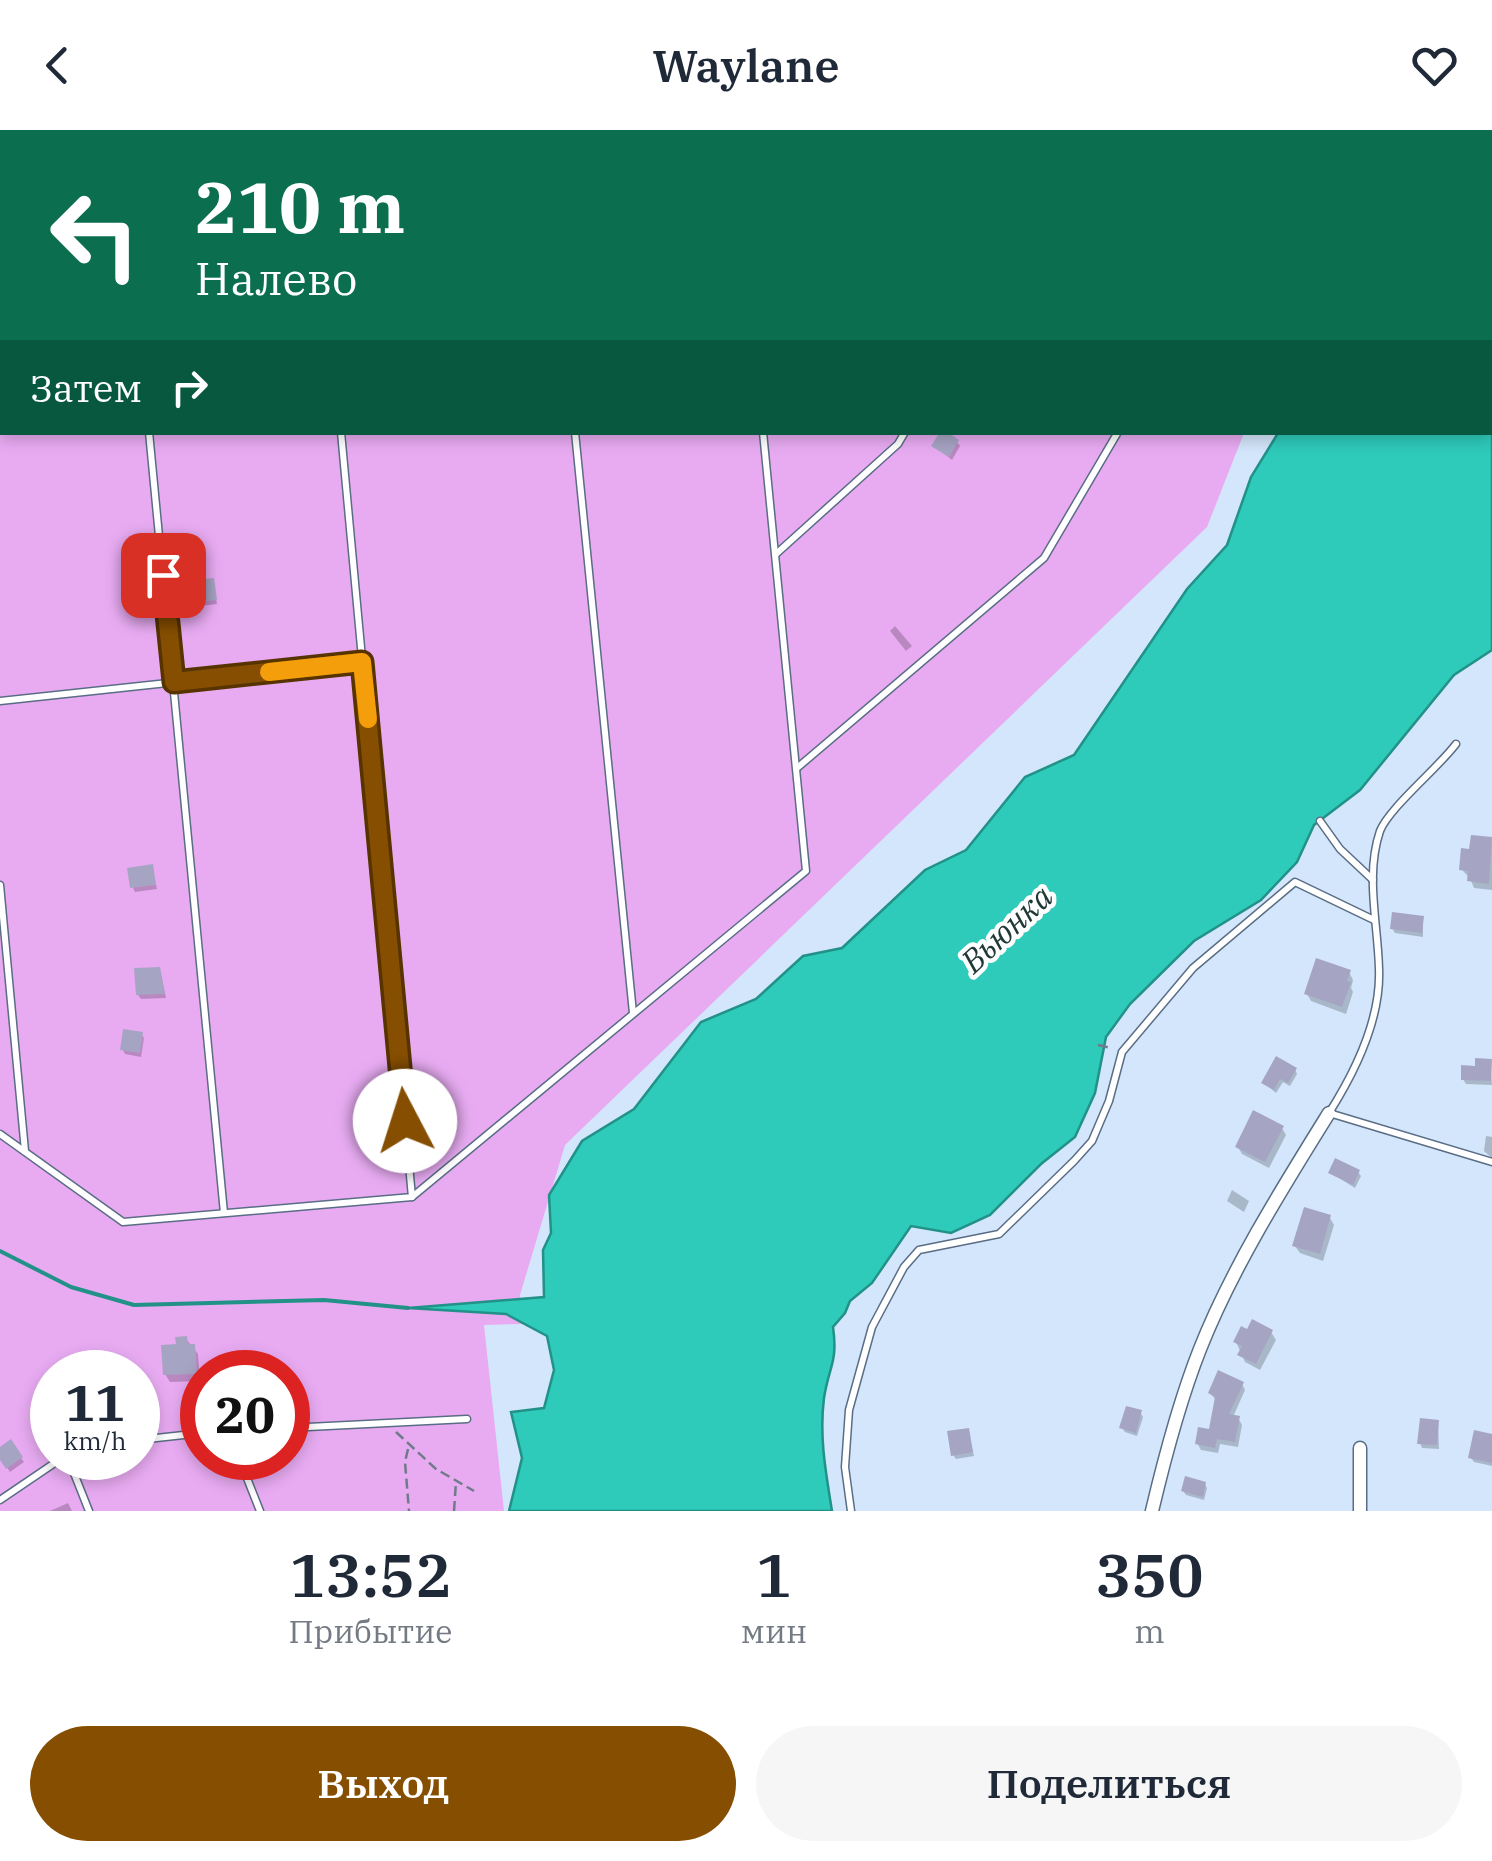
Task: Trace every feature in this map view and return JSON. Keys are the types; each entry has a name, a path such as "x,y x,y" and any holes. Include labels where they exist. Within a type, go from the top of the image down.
{"street":[{"path":"1152,1511 1180,1404 1214,1316 1329,1113"},
{"path":"1360,1448 1360,1511"}],"lane":[{"path":"149,435 224,1213"},
{"path":"341,435 412,1197"},
{"path":"575,435 633,1014"},
{"path":"0,1134 123,1222 412,1197 806,871 762,435"},
{"path":"775,554 898,444 903,435"},
{"path":"796,769 1044,558 1116,435"},
{"path":"0,701 362,662"},
{"path":"1456,744 1386,819 1378,837 1374,920 1380,972 1376,1006 1352,1072 1329,1113 1492,1162"},
{"path":"1320,821 1340,848 1374,881"},
{"path":"851,1511 846,1467 849,1410 872,1327 904,1267 919,1250 1000,1234 1092,1141 1109,1101 1122,1052 1193,968 1295,882 1374,920"},
{"path":"0,885 24,1152"},
{"path":"310,1427 467,1419"},
{"path":"0,1500 31,1480"},
{"path":"75,1480 89,1511"},
{"path":"247,1480 260,1511"}],"path":[{"path":"1098,1045 1117,1050"},
{"path":"392,1423 409,1447 474,1491"},
{"path":"409,1447 404,1462 409,1511"},
{"path":"454,1511 456,1481"}],"shaded area":[{"path":"0,435 1243,435 1207,527 565,1145 520,1295 522,1324 484,1325 504,1511 0,1511"}],"water":[{"name":"Вьюнка","path":"1277,435 1492,435 1492,650 1454,675 1360,790 1314,825 1297,862 1261,900 1194,941 1130,1004 1106,1037 1095,1093 1075,1137 1041,1164 990,1215 951,1233 911,1226 872,1283 850,1301 833,1327 834,1356 823,1412 832,1511 509,1511 522,1458 511,1412 544,1408 554,1370 547,1336 506,1314 408,1308 544,1297 543,1250 551,1233 549,1195 582,1141 634,1109 701,1022 756,999 803,956 842,948 925,870 966,850 1025,777 1074,755 1187,589 1227,545 1251,477"}],"building":[{"path":"938,435 952,435 959,440 949,457 931,446"},
{"path":"214,578 217,600 195,602 192,580"},
{"path":"1471,835 1492,837 1489,884 1467,881 1468,871 1459,870 1461,848 1469,849"},
{"path":"153,864 156,885 130,888 127,868"},
{"path":"1392,912 1424,916 1422,933 1390,929"},
{"path":"1316,958 1351,970 1342,1007 1304,994"},
{"path":"160,967 165,994 136,995 134,968"},
{"path":"123,1029 143,1032 140,1053 120,1050"},
{"path":"1276,1056 1297,1068 1288,1083 1280,1079 1274,1090 1261,1083"},
{"path":"1475,1058 1492,1059 1491,1081 1461,1080 1461,1065 1475,1066"},
{"path":"1253,1110 1284,1126 1265,1162 1235,1147"},
{"path":"1335,1158 1360,1170 1353,1185 1328,1173"},
{"path":"1304,1207 1331,1215 1320,1254 1292,1246"},
{"path":"1252,1319 1273,1330 1256,1364 1237,1355 1242,1346 1233,1342 1241,1326 1247,1329"},
{"path":"187,1336 188,1344 195,1344 195,1350 180,1350 180,1374 163,1375 161,1345 176,1344 175,1337"},
{"path":"1218,1370 1244,1382 1229,1414 1240,1416 1235,1442 1217,1439 1215,1448 1195,1444 1198,1427 1209,1429 1215,1397 1208,1393"},
{"path":"1126,1406 1142,1410 1136,1433 1119,1428"},
{"path":"1420,1418 1439,1420 1437,1445 1417,1444"},
{"path":"969,1428 973,1452 951,1456 947,1431"},
{"path":"1474,1430 1492,1434 1492,1463 1468,1458"},
{"path":"11,1439 23,1457 6,1469 0,1460 0,1447"},
{"path":"1185,1476 1206,1482 1203,1497 1181,1491"}],"waterway":[{"path":"0,1251 71,1287 134,1305 324,1300 408,1308"}],"slow traffic":[{"path":"269,672 362,662 368,719"}],"route":[{"path":"163,575 174,682 362,662 405,1121"}]}
